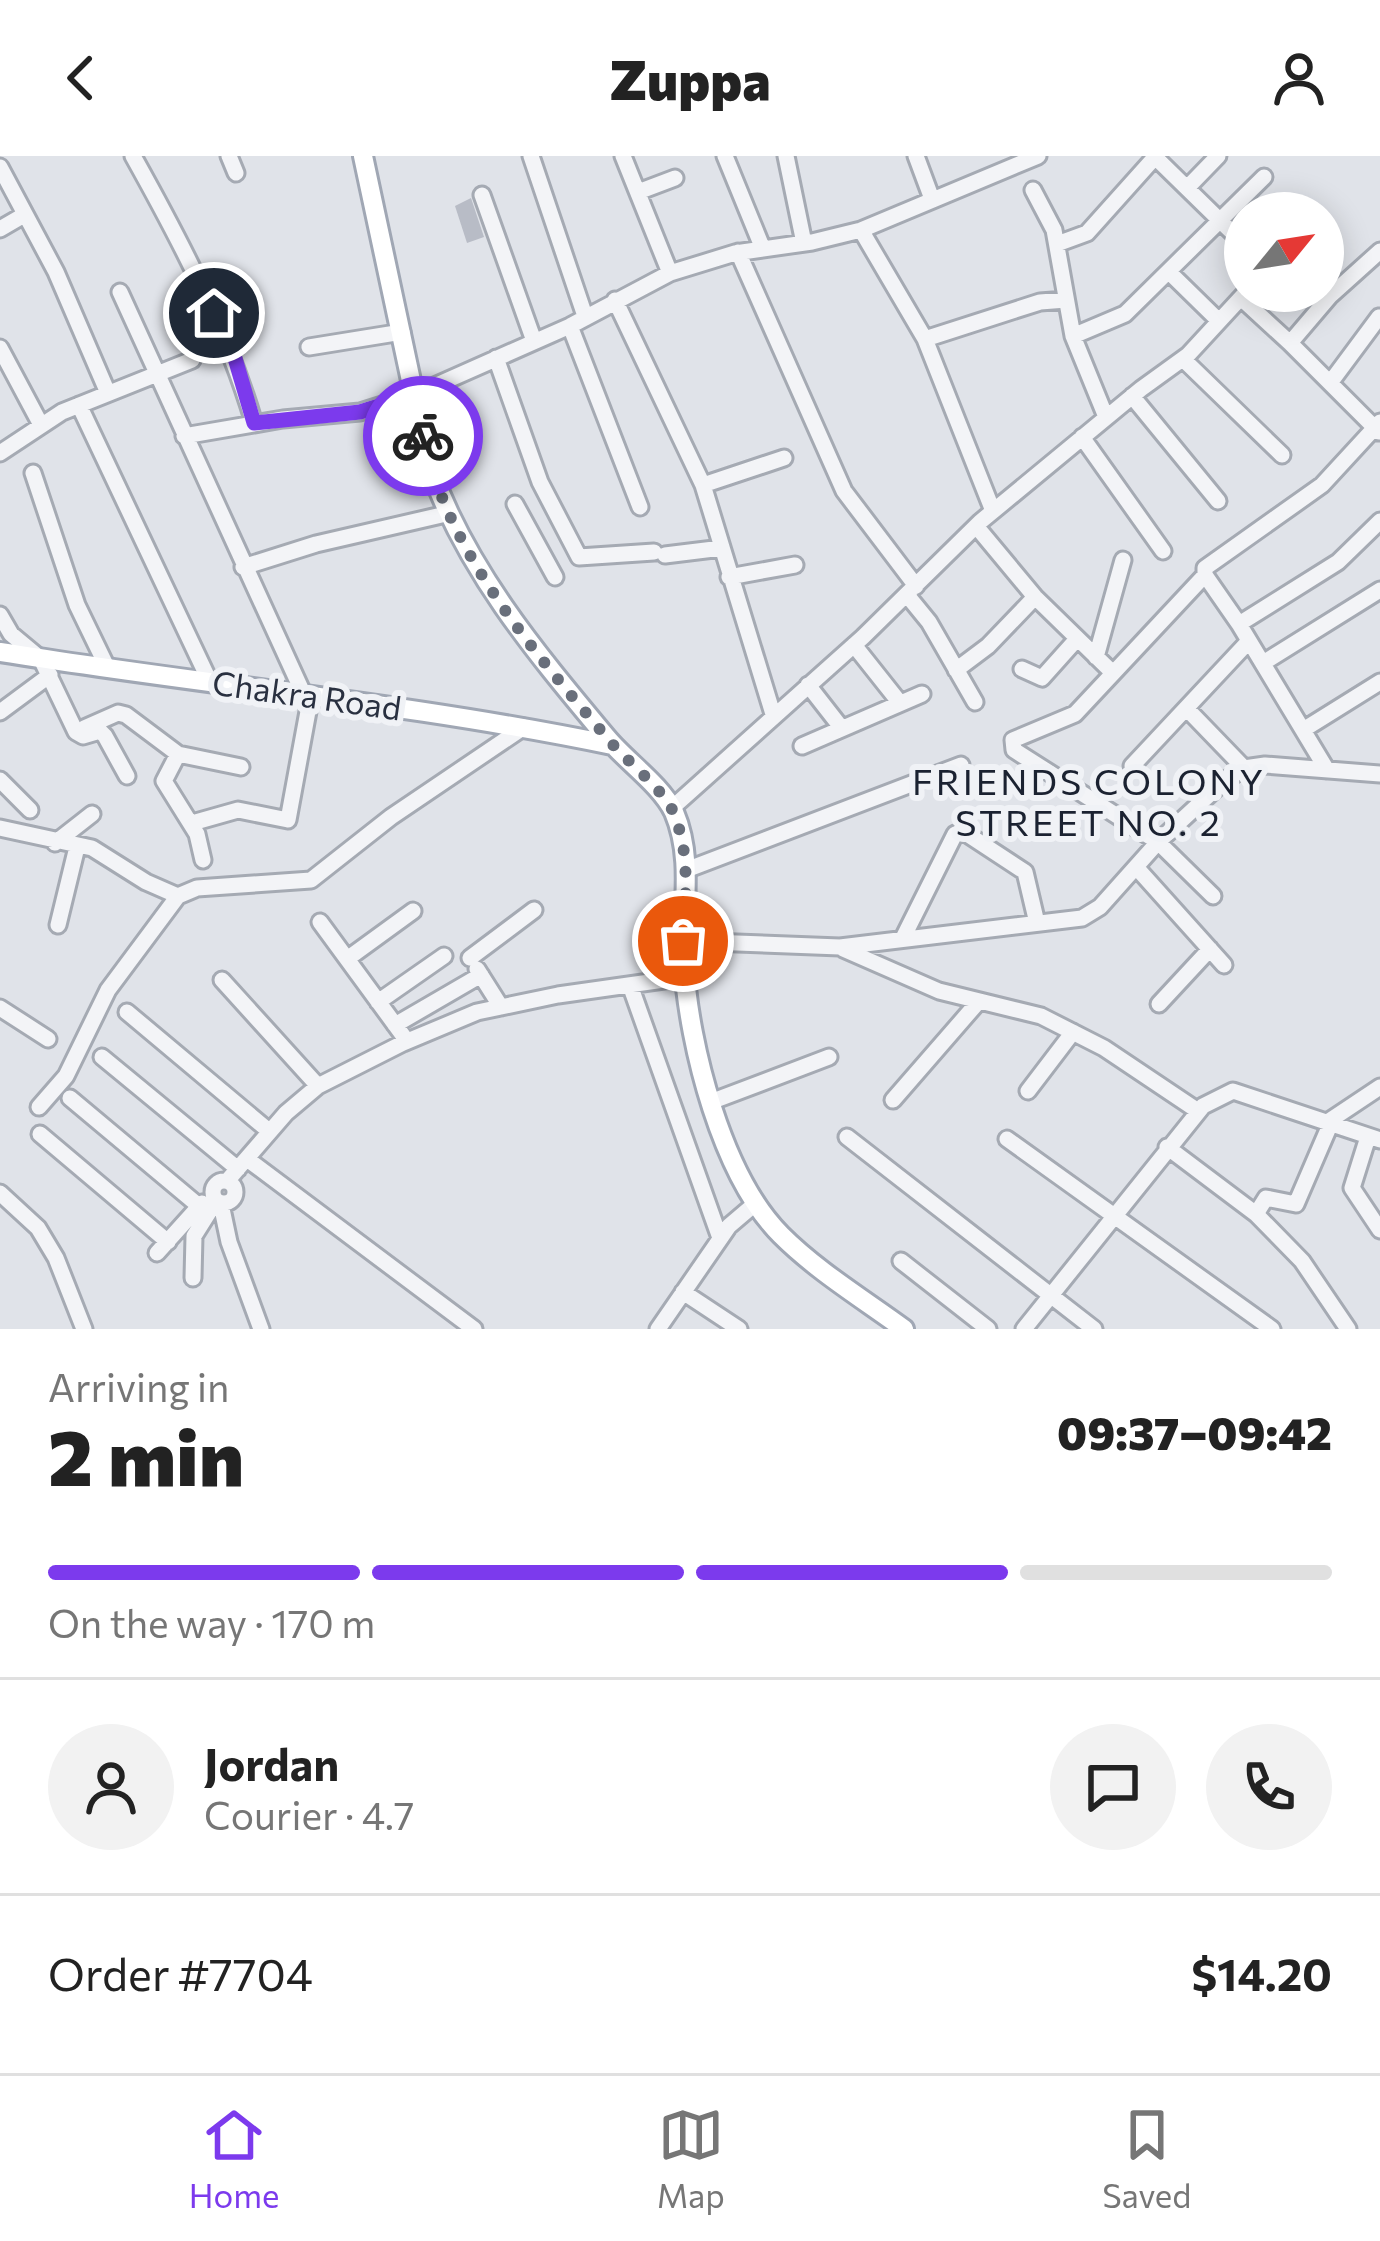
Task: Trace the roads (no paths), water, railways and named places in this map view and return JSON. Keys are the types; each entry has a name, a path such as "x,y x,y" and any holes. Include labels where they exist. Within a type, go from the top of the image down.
{"main road":[{"path":"363,156 429,465 446,514 505,612 613,745 672,808 687,854 685,977 702,1070 730,1151 756,1203 780,1234 904,1329"},
{"name":"Chakra Road","path":"0,652 45,667 107,667 302,692 613,745"},
{"path":"867,1329 884,1314"}],"street":[{"path":"133,156 175,230 234,355 254,423"},
{"path":"229,156 236,173"},
{"path":"531,156 578,321 640,507"},
{"path":"623,156 670,273"},
{"path":"725,156 763,249"},
{"path":"786,156 804,243"},
{"path":"916,156 932,199"},
{"path":"184,436 360,412 414,395 578,321 670,273 738,252 861,230 1013,160 1037,156"},
{"path":"1057,244 1087,233 1155,156 1224,224"},
{"path":"1187,188 1218,156"},
{"path":"0,167 56,272 108,393"},
{"path":"1073,336 1125,314 1264,177"},
{"path":"638,192 675,178"},
{"path":"1033,190 1057,244 1073,336 1106,417"},
{"path":"482,195 534,341"},
{"path":"0,229 24,215"},
{"path":"861,230 925,339 993,511"},
{"path":"1290,343 1330,296 1380,251"},
{"path":"738,252 844,491 911,590 975,702"},
{"path":"1170,273 1219,321"},
{"path":"120,292 309,706 288,820 238,810 192,824"},
{"path":"615,300 703,485 773,714"},
{"path":"925,339 1040,302 1066,300"},
{"path":"672,808 854,645 976,526 1183,359 1227,312"},
{"path":"1261,312 1378,428 1322,485 1205,568 1205,575 1327,770"},
{"path":"1330,383 1379,317"},
{"path":"309,346 402,332"},
{"path":"0,347 40,423"},
{"path":"496,358 540,482 579,557 722,548"},
{"path":"1183,359 1282,454"},
{"path":"0,453 40,423 192,360"},
{"path":"1132,397 1218,501"},
{"path":"79,405 209,680"},
{"path":"1082,437 1163,551"},
{"path":"703,485 784,458"},
{"path":"33,473 77,605 107,667"},
{"path":"515,504 555,577"},
{"path":"243,567 316,544 446,514"},
{"path":"525,522 556,515"},
{"path":"1239,625 1338,562 1380,521"},
{"path":"976,526 1035,597 1113,673"},
{"path":"1096,657 1123,560"},
{"path":"729,577 795,565"},
{"path":"1205,575 1075,714 1013,740 1012,745 1059,781 1158,842 1213,896"},
{"path":"1263,663 1380,590"},
{"path":"956,670 988,646 1035,597"},
{"path":"0,615 11,634 45,667 76,732 83,736 100,731 128,776"},
{"path":"1022,669 1039,680 1076,640"},
{"path":"1132,766 1249,641"},
{"path":"854,645 900,703"},
{"path":"0,712 45,667"},
{"path":"1303,730 1380,682"},
{"path":"808,685 840,726"},
{"path":"802,746 922,694"},
{"path":"1188,710 1244,768"},
{"path":"76,732 118,713 161,738 178,754 241,767"},
{"path":"39,1107 66,1076 108,990 178,896 197,888 311,880 391,817 524,727"},
{"path":"178,754 164,782 192,824 202,860"},
{"path":"686,870 961,765"},
{"path":"683,941 841,947 1082,918 1100,907 1158,842 1222,782 1244,768 1264,765 1380,774"},
{"path":"0,780 30,810"},
{"path":"55,843 92,814"},
{"path":"0,828 92,848 178,896"},
{"path":"903,938 959,833 1025,872 1037,923"},
{"path":"58,925 77,847"},
{"path":"1136,867 1224,965"},
{"path":"501,1007 468,955 534,910"},
{"path":"347,959 413,911"},
{"path":"320,922 407,1041"},
{"path":"841,947 939,991 1040,1016 1104,1048 1198,1112"},
{"path":"1159,1004 1210,950"},
{"path":"378,1002 444,956"},
{"path":"395,1025 481,975"},
{"path":"40,1134 163,1247 199,1206 234,1196 237,1170 269,1131 318,1086 477,1012 685,977"},
{"path":"222,980 318,1086"},
{"path":"630,985 720,1238"},
{"path":"892,1100 979,1001"},
{"path":"0,1008 48,1039"},
{"path":"127,1012 269,1131"},
{"path":"1028,1091 1073,1032"},
{"path":"102,1057 237,1170 474,1329"},
{"path":"713,1102 829,1057"},
{"path":"1256,1214 1266,1198 1295,1204 1328,1124 1380,1087"},
{"path":"1024,1329 1167,1147 1216,1096 1233,1091 1374,1138 1352,1188 1380,1230"},
{"path":"70,1097 199,1206"},
{"path":"848,1137 1094,1329"},
{"path":"1007,1139 1273,1329"},
{"path":"1167,1147 1256,1214 1302,1261 1348,1329"},
{"path":"0,1193 38,1228 56,1258 84,1329"},
{"path":"193,1278 194,1237 217,1199"},
{"path":"217,1199 261,1329"},
{"path":"658,1329 720,1238 756,1203"},
{"path":"901,1261 988,1329"},
{"path":"683,1292 740,1329"}],"district":[{"name":"FRIENDS COLONY STREET NO. 2","path":"1089,800"}]}
